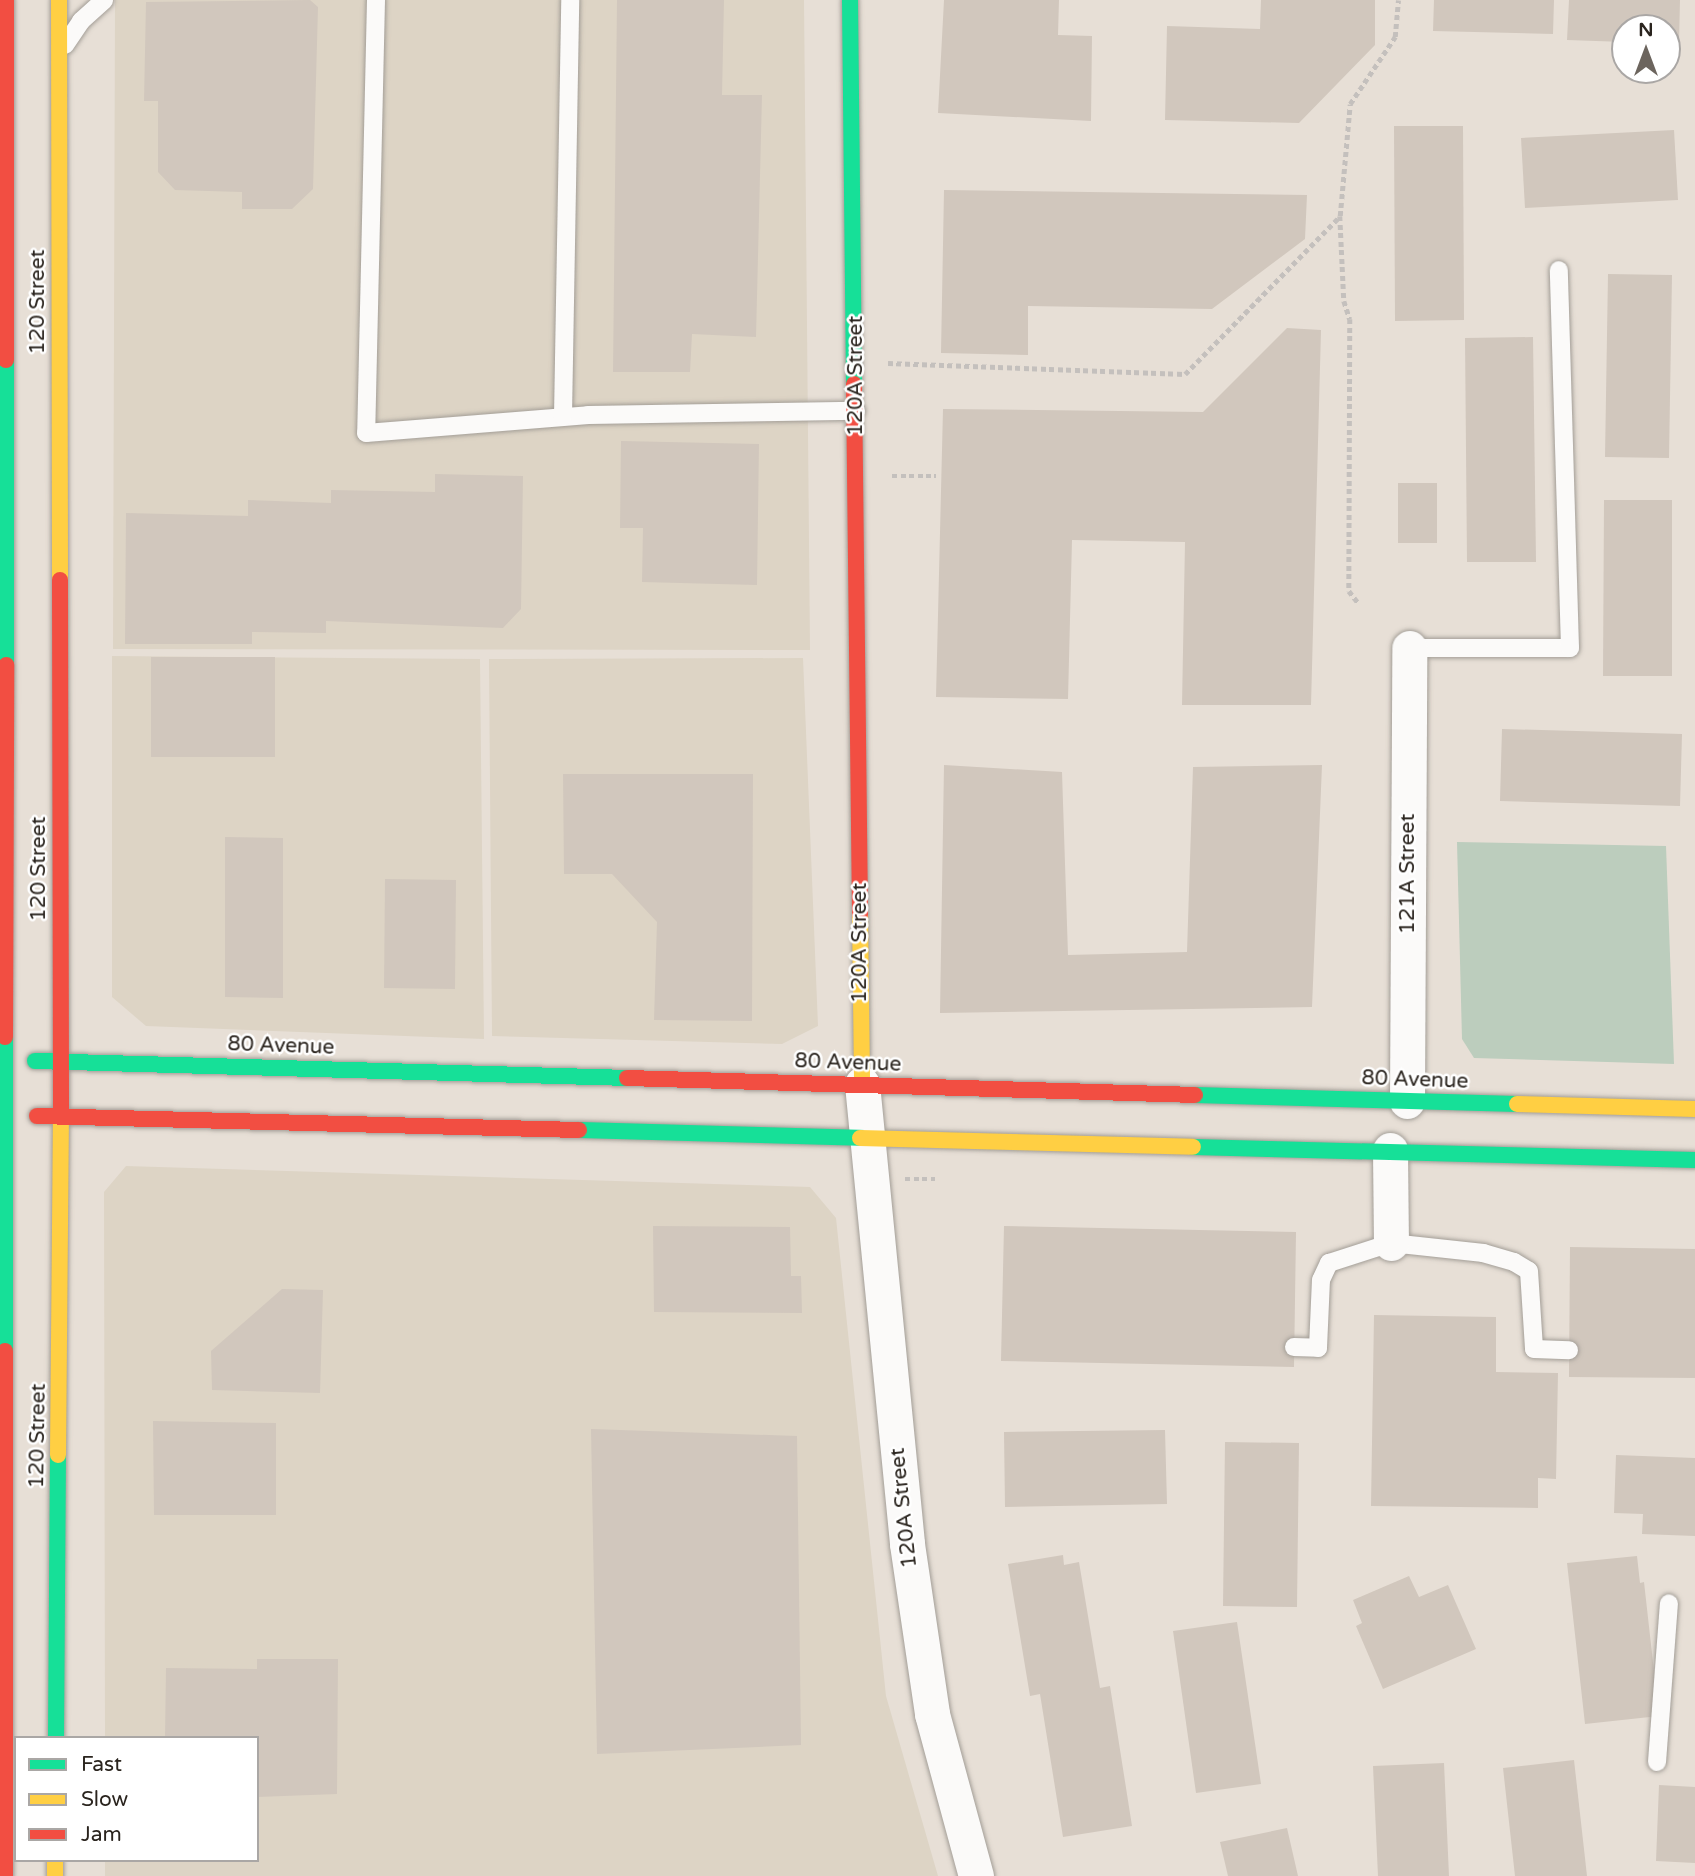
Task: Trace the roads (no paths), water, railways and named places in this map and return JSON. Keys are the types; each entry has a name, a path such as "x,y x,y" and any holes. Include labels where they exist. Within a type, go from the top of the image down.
{"main road":[{"name":"120 Street","path":"56,1736 61,1116 60,0"},
{"name":"120A Street","path":"850,0 862,1084"},
{"name":"120 Street","path":"5,1876 3,115 9,5"},
{"path":"41,64 60,108"},
{"name":"80 Avenue","path":"4,1060 862,1084 1393,1124 1695,1160"},
{"name":"80 Avenue","path":"4,1116 595,1129 866,1140 1216,1146 1393,1124 1695,1109"},
{"path":"1393,1124 1420,1134"},
{"path":"1216,1146 1238,1128"}],"street":[{"name":"121A Street","path":"1391,1243 1409,648"},
{"name":"120A Street","path":"862,1084 907,1544 932,1714 976,1876"}],"lane":[{"path":"60,54 80,21 104,0"},
{"path":"376,0 366,433 563,416 856,411"},
{"path":"563,416 570,0"},
{"path":"1409,648 1570,648 1559,270"},
{"path":"1294,1347 1318,1348 1321,1280 1329,1263 1391,1243 1483,1252 1514,1262 1529,1271 1534,1349 1569,1350"},
{"path":"1657,1762 1669,1603"}]}
